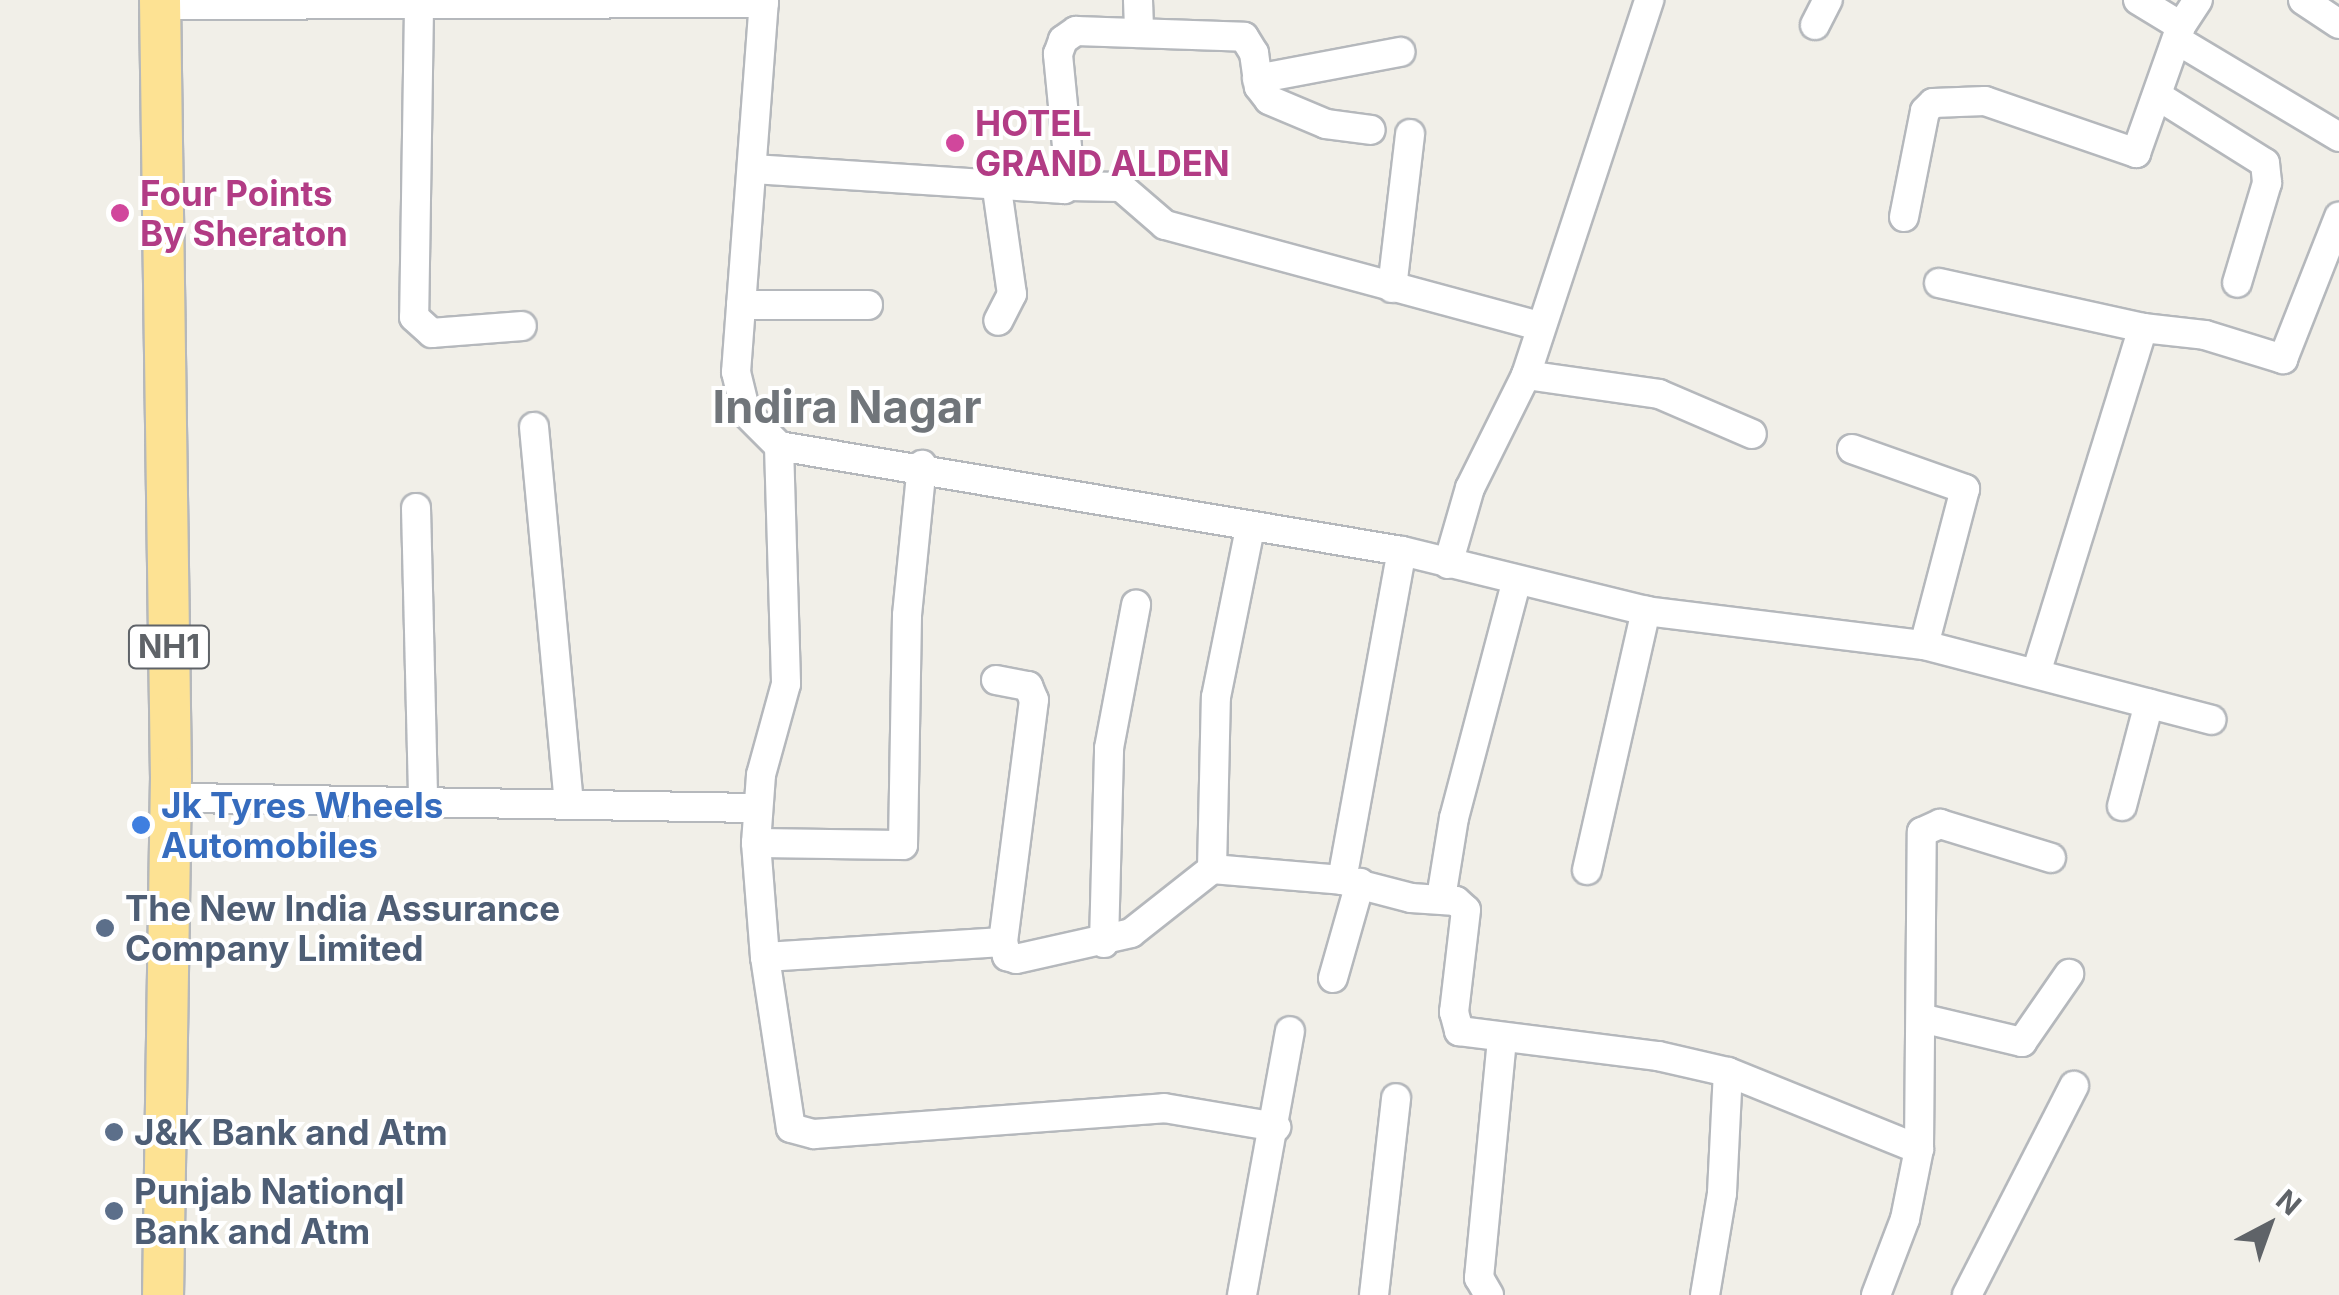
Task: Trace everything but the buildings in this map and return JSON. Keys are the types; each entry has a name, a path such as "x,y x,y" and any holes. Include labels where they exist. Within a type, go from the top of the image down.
{"highway":[{"name":"NH1","path":"165,3 186,798 186,1295"},
{"name":"NH1","path":"164,1295 171,778 165,3"}],"street":[{"path":"1138,0 1139,33"},
{"path":"1448,564 1470,488 1526,375 1649,0"},
{"path":"2138,0 2179,33 2339,137"},
{"path":"1904,216 1924,111 1933,103 1985,102 2132,154 2143,144 2179,33 2198,0"},
{"path":"2303,0 2339,24"},
{"path":"165,3 386,4 419,8 764,1 741,305 739,394 753,422 779,446 922,465 1042,494 1402,552 1646,611 1924,645 2037,670 2211,720"},
{"path":"419,8 414,317 432,333 522,326"},
{"path":"1068,186 1060,46 1076,32 1244,37 1262,94 1277,104 1343,129 1371,130"},
{"path":"1257,79 1400,52"},
{"path":"2158,96 2265,163 2267,183 2237,283"},
{"path":"1392,288 1410,134"},
{"path":"752,169 997,189 1121,186 1165,224 1540,326"},
{"path":"997,189 1012,294 998,322"},
{"path":"1938,283 2142,328 2205,335 2283,359 2339,217"},
{"path":"741,305 868,305"},
{"path":"2037,670 2142,328"},
{"path":"1526,375 1659,394 1752,434"},
{"path":"534,427 569,804"},
{"path":"779,446 786,684 756,808 756,844 764,957 785,1113 801,1132 1164,1108 1276,1127"},
{"path":"1852,449 1965,489 1924,645"},
{"path":"756,844 903,845 907,615 922,465"},
{"path":"416,508 423,802"},
{"path":"1212,869 1216,696 1250,528"},
{"path":"1334,978 1402,552"},
{"path":"1441,898 1454,818 1517,580"},
{"path":"1104,943 1108,764 1136,606"},
{"path":"1587,870 1646,611"},
{"path":"996,680 1028,686 1034,700 1003,942 1010,959 1104,943 1150,920 1212,869 1351,881 1411,898 1441,898 1462,905 1468,916 1454,1022 1459,1031 1658,1056 1728,1072 1919,1149"},
{"path":"2122,806 2149,703"},
{"path":"186,798 756,808"},
{"path":"1876,1295 1905,1218 1919,1149 1925,1019 1921,842 1927,826 1940,824 2051,858"},
{"path":"764,957 1003,942"},
{"path":"1925,1019 2022,1042 2069,974"},
{"path":"1242,1295 1276,1127 1290,1031"},
{"path":"1488,1295 1479,1278 1502,1038"},
{"path":"1705,1295 1722,1193 1728,1072"},
{"path":"1967,1295 2074,1086"},
{"path":"1374,1295 1396,1098"}],"place":[{"name":"HOTEL GRAND ALDEN","path":"955,143"},
{"name":"Four Points By Sheraton","path":"120,213"},
{"name":"Jk Tyres Wheels Automobiles","path":"141,825"},
{"name":"The New India Assurance Company Limited","path":"105,928"},
{"name":"J&K Bank and Atm","path":"114,1132"},
{"name":"Punjab Nationql Bank and Atm","path":"114,1211"}],"district":[{"name":"Indira Nagar","path":"847,407"}]}
